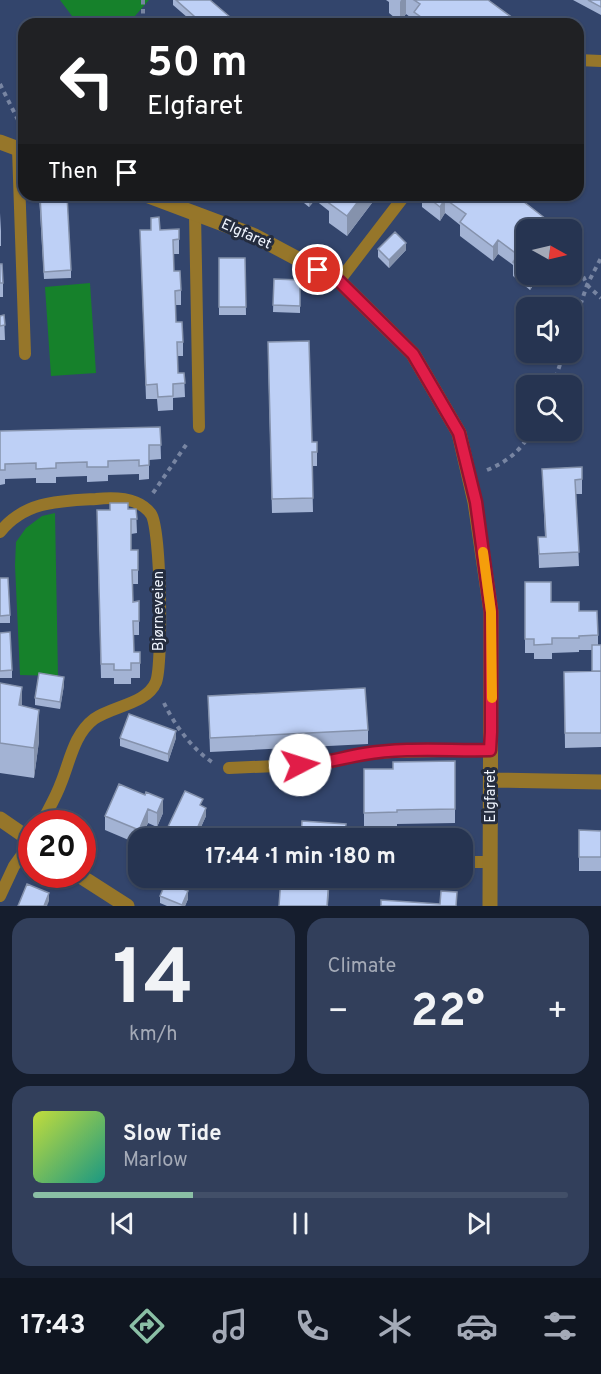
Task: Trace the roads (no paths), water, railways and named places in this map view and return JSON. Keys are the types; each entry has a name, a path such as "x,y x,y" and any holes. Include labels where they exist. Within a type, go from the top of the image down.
{"street":[{"path":"0,142 18,149"},
{"name":"Elgfaret","path":"162,201 255,236 339,281 413,354 459,433 476,502 491,612 490,906"},
{"path":"491,780 601,782"},
{"path":"0,819 18,831"},
{"path":"96,886 127,906"}],"lane":[{"path":"584,60 601,61"},
{"path":"22,201 25,354"},
{"path":"339,281 400,201"},
{"path":"195,213 199,427"},
{"name":"Bjørneveien","path":"0,532 8,522 41,504 103,498 126,499 143,507 152,515 160,580 158,670 155,684 146,695 94,719 77,739 61,785 48,810"},
{"path":"229,768 323,764 364,754 391,752 490,750"},
{"path":"0,896 18,860"},
{"path":"473,862 490,862"}]}
